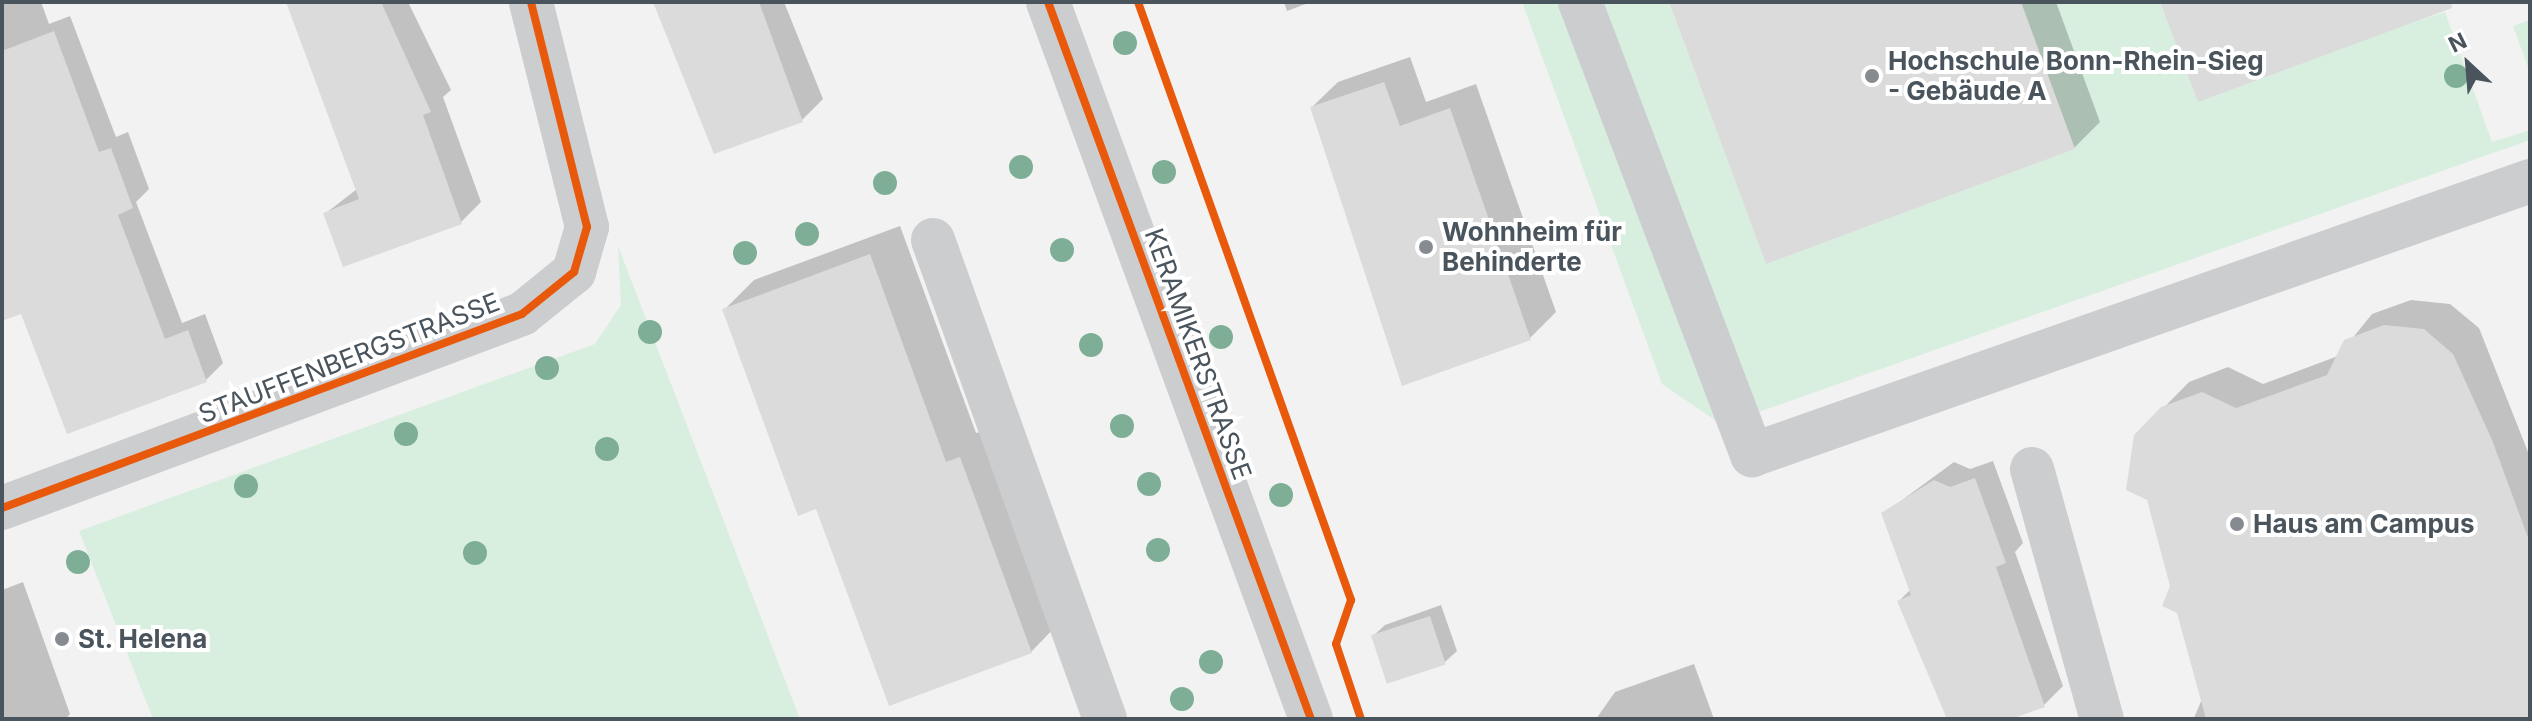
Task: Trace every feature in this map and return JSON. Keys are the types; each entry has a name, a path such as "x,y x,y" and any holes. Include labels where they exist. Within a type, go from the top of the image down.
{"street":[{"name":"STAUFFENBERGSTRASSE","path":"2,508 522,314 574,272 587,227 531,2"},
{"name":"KERAMIKERSTRASSE","path":"1048,2 1307,718"},
{"path":"1580,2 1752,455 2530,181"},
{"path":"933,240 1105,719"},
{"path":"2032,469 2102,719"}],"green space":[{"path":"1522,2 1669,2 1766,263 2075,149 2021,2 2160,2 2405,25 2445,12 2492,142 2530,130 2530,140 1722,425 1662,384"},
{"path":"2530,20 2530,73 2513,26"},
{"path":"618,246 800,719 153,719 79,531 595,344 621,305"}],"building":[{"path":"286,2 381,2 431,112 423,115 462,224 343,267 323,213 359,199"},
{"path":"653,2 759,2 803,122 714,154"},
{"name":"Hochschule Bonn-Rhein-Sieg - Gebäude A","path":"1669,2 2021,2 2075,149 1766,264"},
{"name":"Hochschule Bonn-Rhein-Sieg - Gebäude A","path":"2160,2 2451,2 2452,8 2198,102"},
{"path":"54,31 99,152 111,148 133,208 118,215 165,339 188,330 207,382 67,434 21,314 2,321 2,51"},
{"name":"Wohnheim für Behinderte","path":"1384,82 1400,126 1450,108 1531,340 1402,386 1310,107"},
{"path":"870,254 946,462 960,457 1032,653 889,706 816,509 798,516 722,309"},
{"name":"Haus am Campus","path":"2384,325 2424,329 2453,354 2492,440 2530,543 2530,719 2206,719 2177,613 2162,606 2170,586 2147,500 2126,490 2134,435 2161,407 2202,392 2236,408 2327,375 2344,340"},
{"path":"1975,478 2006,563 1996,567 2045,707 2011,719 1947,719 1897,601 1911,595 1881,513 1934,480 1950,487"},
{"path":"1430,616 1446,665 1387,684 1371,635"}],"cycle path":[{"path":"2,508 522,314 574,272 587,227 531,2"},
{"path":"1048,2 1311,719"},
{"path":"1138,2 1351,600 1336,644 1361,719"}],"place":[{"name":"Hochschule Bonn-Rhein-Sieg - Gebäude A","path":"1872,76"},
{"name":"Wohnheim für Behinderte","path":"1426,247"},
{"name":"Haus am Campus","path":"2237,524"},
{"name":"St. Helena","path":"62,639"}]}
